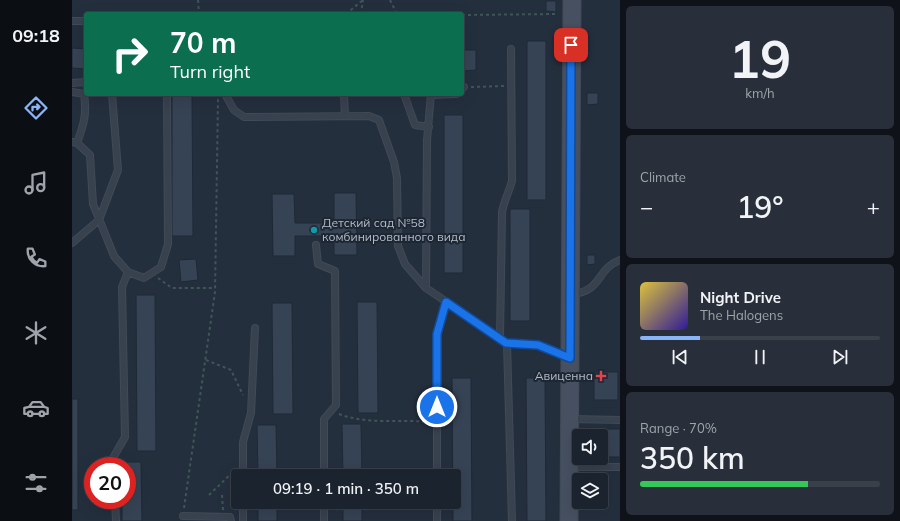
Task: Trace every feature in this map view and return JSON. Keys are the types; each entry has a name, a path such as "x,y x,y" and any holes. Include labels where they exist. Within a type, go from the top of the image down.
{"street":[{"path":"569,521 572,7"}],"lane":[{"path":"72,21 84,21"},
{"path":"500,338 502,212 504,201 509,193 512,181 511,49"},
{"path":"72,83 84,82"},
{"path":"72,92 84,94"},
{"path":"84,96 86,120 75,143 90,155 93,204 114,256 128,272 144,278 161,267 168,244 167,96"},
{"path":"72,243 99,220 118,170 112,96"},
{"path":"225,96 234,110 244,117 369,116 379,120 394,162 397,178 398,246 405,264 426,288 506,343 538,345 570,358"},
{"path":"344,96 345,116"},
{"path":"405,96 415,125 430,127"},
{"path":"426,288 427,140 430,127 431,96"},
{"path":"316,245 318,264 334,271 336,405 324,419 324,469"},
{"path":"570,294 581,293 592,288 610,264 620,260"},
{"path":"115,457 126,437 122,287 128,272"},
{"path":"437,469 437,334 446,302"},
{"path":"242,469 242,442 252,413 255,328"},
{"path":"506,343 512,521"},
{"path":"570,419 620,420"},
{"path":"570,467 620,467"},
{"path":"115,509 116,521"},
{"path":"243,509 243,521"},
{"path":"324,509 324,521"},
{"path":"437,509 437,521"},
{"path":"183,516 230,517 231,521"}],"path":[{"path":"198,0 199,12"},
{"path":"348,12 363,0"},
{"path":"361,12 363,0"},
{"path":"390,0 396,12"},
{"path":"464,15 572,7"},
{"path":"464,88 511,86"},
{"path":"183,516 215,288 218,96"},
{"path":"151,273 172,288 215,288"},
{"path":"206,360 231,370 252,413"},
{"path":"332,410 341,415 388,422 409,420 437,422"},
{"path":"209,496 242,463"},
{"path":"222,495 223,517"}],"building":[{"path":"546,1 556,1 556,12 546,11"},
{"path":"527,41 546,41 546,200 527,200"},
{"path":"72,48 84,49 84,69 72,68"},
{"path":"464,50 476,50 476,70 464,71"},
{"path":"587,93 598,93 598,104 587,105"},
{"path":"172,96 192,96 193,236 172,236"},
{"path":"444,115 463,115 463,273 444,273"},
{"name":"Детский сад №58 комбинированного вида","path":"334,193 356,193 357,255 334,255 334,236 295,236 295,256 273,256 272,194 294,194 295,223 334,223"},
{"path":"510,209 530,209 530,321 510,321"},
{"path":"587,255 595,255 595,264 587,265"},
{"path":"196,259 198,280 181,282 179,260"},
{"path":"136,295 155,295 156,451 137,451"},
{"path":"357,302 377,302 378,413 358,413"},
{"path":"272,303 292,303 293,414 273,414"},
{"path":"594,372 618,372 618,400 594,400"},
{"path":"452,378 471,378 472,521 453,521 453,509 461,509 461,469 453,469"},
{"path":"526,378 545,378 546,521 527,521"},
{"path":"72,399 78,399 78,510 72,510"},
{"path":"342,424 361,424 362,469 343,469"},
{"path":"257,425 276,425 277,469 258,469"},
{"path":"608,429 620,429 620,457 608,457"},
{"path":"136,462 141,462 142,521 122,521 122,509 136,509"},
{"path":"258,509 277,509 277,521 258,521"},
{"path":"343,509 362,509 362,521 343,521"}],"place":[{"name":"Детский сад №58 комбинированного вида","path":"314,230"},
{"name":"Авиценна","path":"601,376"}],"route":[{"path":"437,407 437,334 446,302 506,343 538,345 570,358 571,45"}]}
